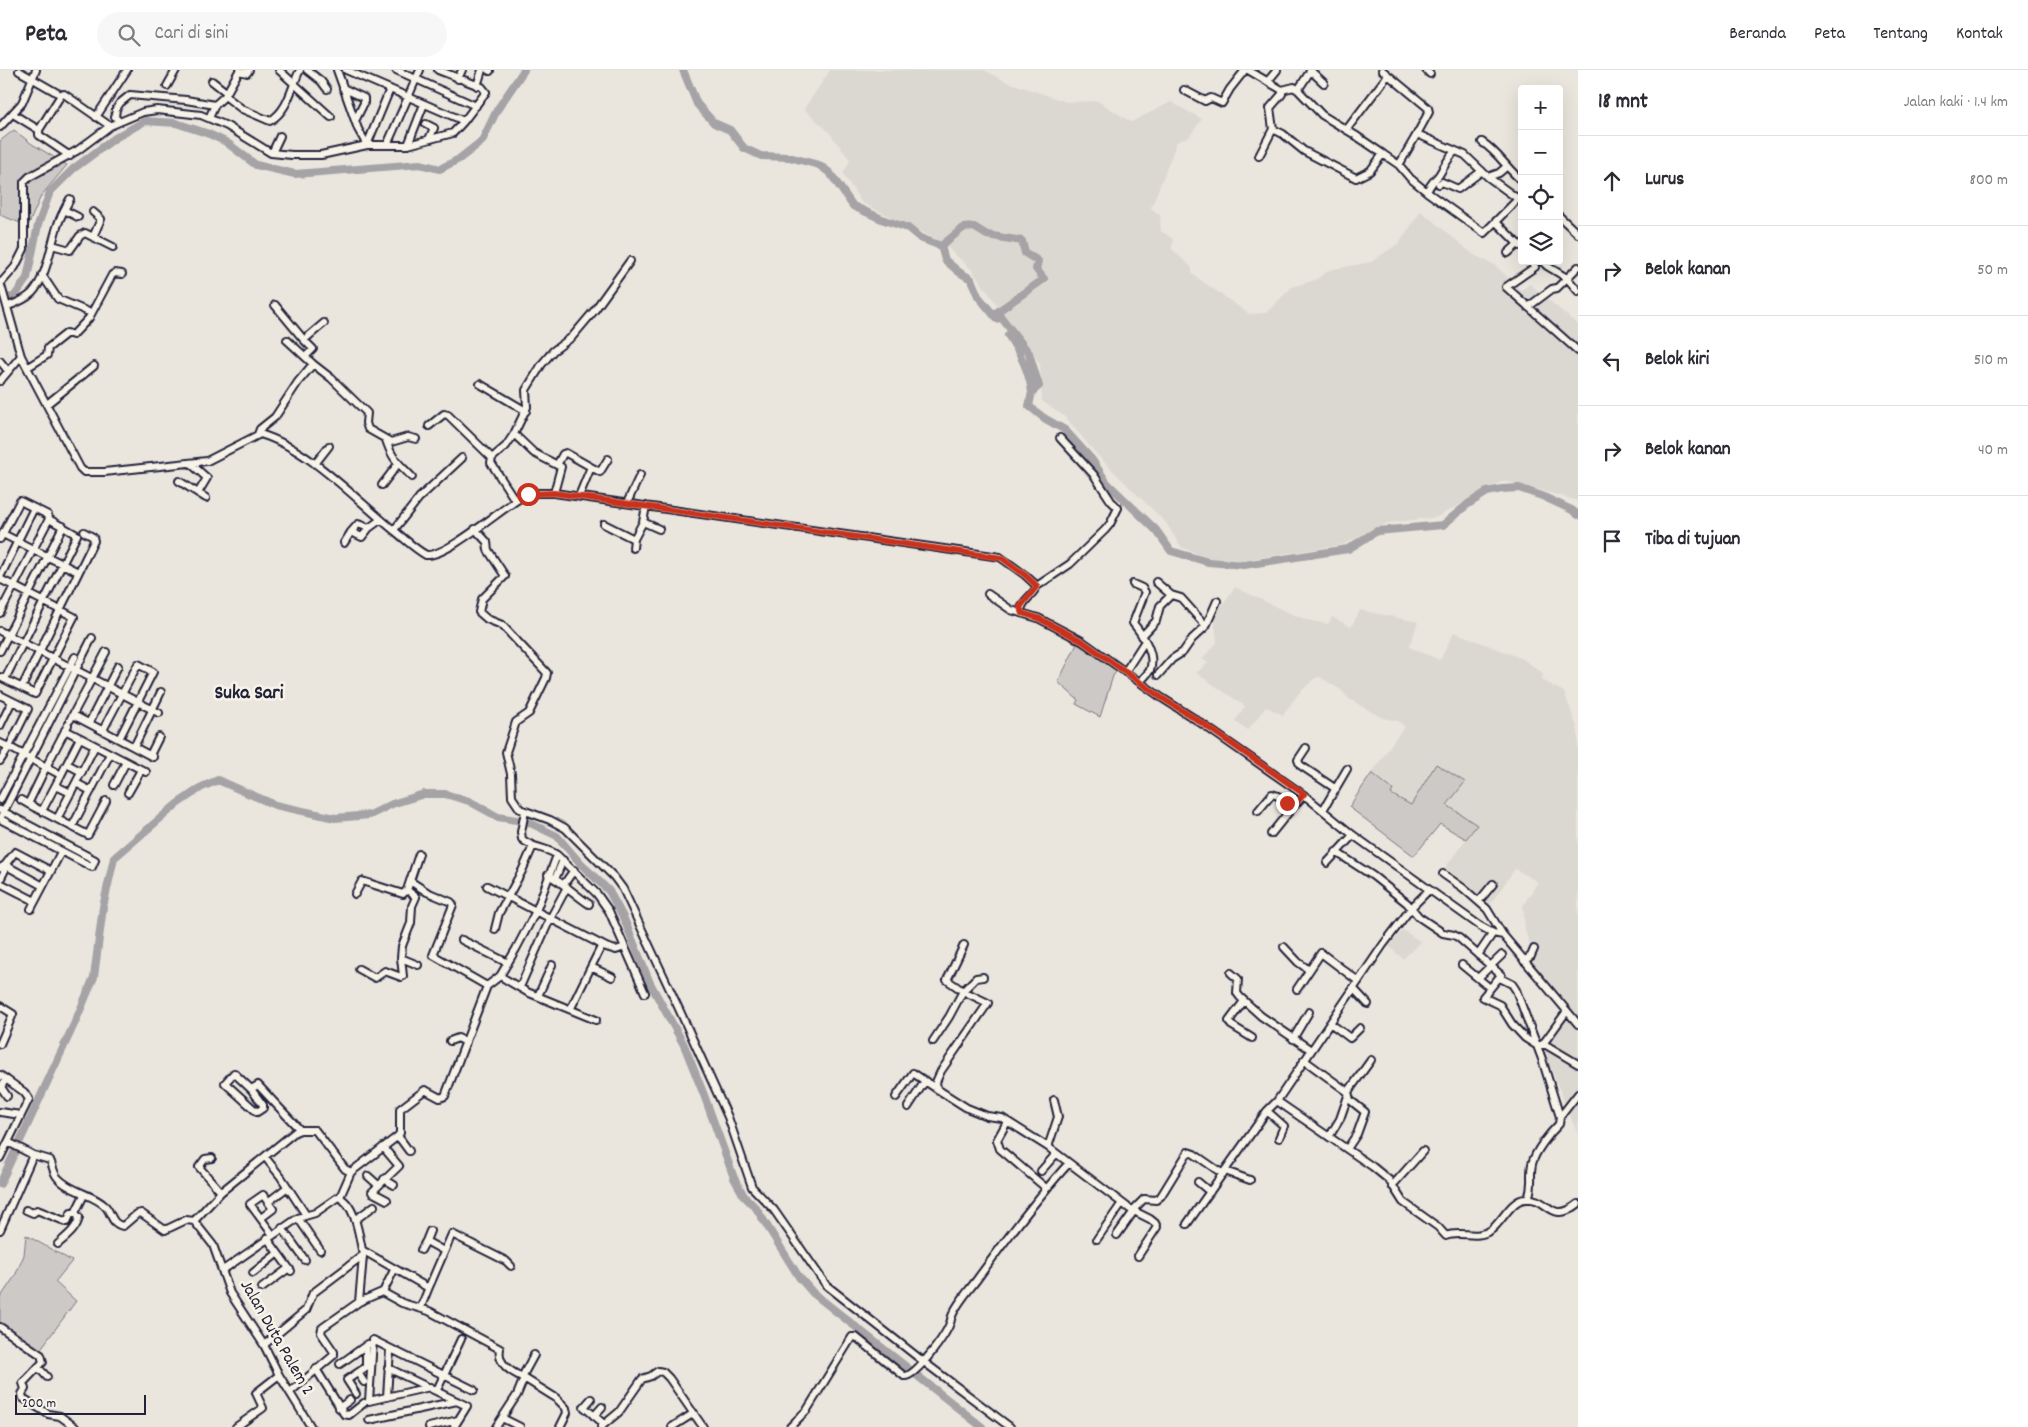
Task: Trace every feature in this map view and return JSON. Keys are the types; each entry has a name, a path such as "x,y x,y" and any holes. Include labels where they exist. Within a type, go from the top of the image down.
{"street":[{"path":"0,127 24,100 36,70"},
{"path":"96,116 127,70"},
{"path":"167,86 176,70"},
{"path":"209,118 240,70 247,73 249,70"},
{"path":"279,70 331,117"},
{"path":"212,81 242,108 270,121 289,100 294,82 300,70"},
{"path":"307,70 321,81 327,90"},
{"path":"318,70 321,81"},
{"path":"337,70 358,129 367,145"},
{"path":"346,70 464,121"},
{"path":"396,70 476,106"},
{"path":"387,145 420,70"},
{"path":"313,364 298,382 275,417 260,429 258,434 210,459 190,463 104,472 82,472 21,356 1,284 15,267 24,249 24,182 29,177 70,156 110,126 143,112 157,110 201,115 227,126 272,153 292,156 322,155 367,145 408,145 453,133 486,92 482,87 458,79 440,70"},
{"path":"458,79 462,70"},
{"path":"477,86 482,70"},
{"path":"1184,90 1204,101 1211,98 1222,103 1246,70 1282,90 1291,88 1298,90 1322,115 1399,165 1410,178 1427,192 1483,233 1518,199"},
{"path":"1268,81 1277,70"},
{"path":"1298,90 1310,70 1324,83"},
{"path":"1382,70 1428,108 1429,112 1399,165"},
{"path":"19,71 61,95 64,94 110,126"},
{"path":"1347,130 1388,75"},
{"path":"344,88 364,98 364,103 356,119"},
{"path":"367,145 390,89"},
{"path":"1258,156 1273,128 1270,108 1282,94 1282,90"},
{"path":"120,122 115,117 116,109 130,94 216,105"},
{"path":"38,130 61,95"},
{"path":"408,145 424,104"},
{"path":"13,114 38,130 41,136 70,156"},
{"path":"426,124 434,128 429,139"},
{"path":"1273,128 1304,151 1356,178 1370,171 1383,154"},
{"path":"1417,134 1465,155 1488,177 1518,196"},
{"path":"272,153 280,136"},
{"path":"1482,142 1500,156 1506,166 1518,177"},
{"path":"1427,192 1429,185 1439,175 1445,162 1455,151"},
{"path":"1488,177 1499,173 1506,166"},
{"path":"1439,184 1442,182 1458,189 1482,171"},
{"path":"7,304 20,302 31,293 42,275 56,228 70,199"},
{"path":"64,210 78,217"},
{"path":"93,212 101,217 93,238"},
{"path":"1563,220 1578,234"},
{"path":"1496,222 1518,244"},
{"path":"52,245 70,250 81,235 87,234 113,247"},
{"path":"1508,253 1518,247"},
{"path":"515,500 491,463 492,458 506,446 514,434 528,404 526,390 539,369 553,351 572,337 594,311 630,261"},
{"path":"1533,265 1535,267 1506,287 1578,351"},
{"path":"1545,265 1567,278 1578,291"},
{"path":"1528,307 1552,289 1558,288 1578,267"},
{"path":"28,367 47,355 48,348 67,333 72,335 87,321 112,275 115,273 122,274"},
{"path":"42,275 58,299 91,312"},
{"path":"275,306 312,349 305,356"},
{"path":"304,340 324,323"},
{"path":"287,340 367,413 367,429 386,440 394,442 408,438 416,439"},
{"path":"0,381 21,356"},
{"path":"0,361 8,371"},
{"path":"47,404 94,366"},
{"path":"480,384 526,411"},
{"path":"429,426 446,414 492,458"},
{"path":"258,434 282,444 315,464 342,485 380,520 422,553 430,556 460,541 515,500 534,493 554,493 1000,557 1037,586"},
{"path":"514,434 534,453 561,468 554,493"},
{"path":"1021,612 1022,606 1037,586 1070,564 1100,536 1110,524 1118,508 1111,501 1094,475 1060,438"},
{"path":"386,440 391,456 412,477"},
{"path":"315,464 329,446"},
{"path":"557,465 564,453 598,472 602,471 608,459"},
{"path":"394,530 419,498 462,458"},
{"path":"190,463 207,478 198,493"},
{"path":"382,485 398,464"},
{"path":"579,496 591,467"},
{"path":"628,503 640,475"},
{"path":"179,481 206,498"},
{"path":"34,508 18,541 0,578 14,586 44,601 59,609 72,615 73,618 35,694 2,678 23,643 44,601 63,564 78,535 49,519 48,515 34,508 18,502 1,534 18,541 48,557 63,564 78,572"},
{"path":"632,548 634,539 643,522 646,506"},
{"path":"0,613 49,519"},
{"path":"351,532 362,538 369,528 380,520"},
{"path":"643,522 659,529"},
{"path":"344,543 358,524 369,528"},
{"path":"604,524 634,539"},
{"path":"0,651 63,526"},
{"path":"475,529 487,542 488,550 505,575 482,599 479,612 502,625 546,673 547,677 530,711 516,722 506,752 511,774 512,797 525,814 550,820 565,828 614,877 623,889 680,1009 728,1117 752,1187 774,1210 826,1285 922,1364 1010,1427"},
{"path":"22,687 94,541 93,537 84,532"},
{"path":"1156,582 1171,595 1181,598 1206,626"},
{"path":"1133,584 1142,588 1145,592 1132,622 1144,639 1151,662 1150,670 1140,682"},
{"path":"988,594 1011,610 1021,612 1056,627 1082,641 1304,794 1353,836 1429,890 1498,934 1578,1024"},
{"path":"1125,672 1156,621 1160,606 1171,595"},
{"path":"1161,672 1172,659 1183,652 1192,639 1206,626 1217,601"},
{"path":"0,631 156,711"},
{"path":"1,815 27,757 73,669 92,638"},
{"path":"106,652 46,767 24,802 88,835 106,801"},
{"path":"73,669 75,657"},
{"path":"103,730 138,664 153,672 118,739"},
{"path":"89,723 118,666"},
{"path":"134,747 156,711 161,692"},
{"path":"0,695 28,709 0,761"},
{"path":"0,726 12,701"},
{"path":"69,723 89,723 151,756 159,737"},
{"path":"69,723 80,738 143,771 128,793"},
{"path":"42,811 80,738"},
{"path":"0,742 61,775"},
{"path":"57,819 95,746"},
{"path":"1306,748 1298,760 1300,765 1336,789"},
{"path":"72,827 110,754"},
{"path":"0,800 27,757"},
{"path":"114,785 126,762"},
{"path":"67,764 82,772"},
{"path":"1323,810 1348,769"},
{"path":"76,783 91,791"},
{"path":"56,786 71,794"},
{"path":"1258,810 1270,795 1273,794 1292,808"},
{"path":"1272,834 1304,794"},
{"path":"525,814 521,832 522,839 533,846 547,849 557,854 606,905 645,993"},
{"path":"1,815 95,860 92,867 61,852 1,815"},
{"path":"1327,863 1353,836"},
{"path":"495,929 499,913 509,897 533,846"},
{"path":"35,901 0,881 4,866 14,852 51,871"},
{"path":"32,909 61,852"},
{"path":"1336,852 1373,876 1412,907 1419,917 1443,933 1456,936 1501,975 1500,978 1515,988 1539,1044 1562,1113"},
{"path":"355,894 362,881 403,894 407,890 419,854"},
{"path":"552,877 557,854"},
{"path":"340,1197 351,1172 398,1136 400,1133 400,1109 423,1090 443,1098 487,986 500,976 508,963 552,877 563,860"},
{"path":"4,866 43,886"},
{"path":"520,986 574,870"},
{"path":"1443,874 1479,901 1495,919 1498,934"},
{"path":"552,877 590,904"},
{"path":"410,881 452,904 433,955 487,986"},
{"path":"1479,901 1493,884"},
{"path":"487,886 602,945 616,950 625,947"},
{"path":"359,969 376,978 385,971 402,977 404,973 401,958 403,942 411,923 412,906 416,896 407,890"},
{"path":"1187,1224 1267,1111 1277,1101 1382,945 1412,907 1429,890"},
{"path":"1478,955 1498,934"},
{"path":"462,940 508,963"},
{"path":"571,1008 602,945"},
{"path":"937,1089 936,1082 941,1072 988,1003 950,984 947,978 964,945"},
{"path":"1284,947 1308,970"},
{"path":"1524,961 1531,956 1534,948"},
{"path":"1297,989 1321,953 1358,981"},
{"path":"1478,978 1502,954"},
{"path":"401,958 418,965"},
{"path":"1462,965 1490,988"},
{"path":"538,996 552,966"},
{"path":"591,967 612,977"},
{"path":"1231,973 1238,979 1237,993 1244,1001 1261,1016 1311,1050"},
{"path":"500,976 538,996 571,1008 596,1020"},
{"path":"933,1041 964,991 976,978 983,977"},
{"path":"1500,978 1483,996 1500,1005 1518,1032 1539,1044 1556,1050 1578,1064"},
{"path":"1353,988 1368,1004"},
{"path":"1244,1001 1229,1023 1252,1038"},
{"path":"0,1006 13,1014 0,1044"},
{"path":"1539,1044 1567,1011"},
{"path":"1293,1039 1309,1012"},
{"path":"1330,1023 1350,1038 1360,1028"},
{"path":"450,1041 458,1038 466,1042"},
{"path":"1304,1060 1348,1094 1365,1113 1357,1134 1346,1149"},
{"path":"1329,1137 1340,1119 1348,1094 1372,1060"},
{"path":"235,1073 251,1089 263,1106 257,1112 225,1083 235,1073"},
{"path":"896,1097 913,1073 967,1108 987,1116 1002,1118 1048,1147 1122,1203 1150,1218 1157,1226 1138,1256"},
{"path":"0,1158 10,1143 29,1099 24,1092 3,1077 1,1087 6,1096"},
{"path":"908,1107 925,1081"},
{"path":"251,1089 255,1085 259,1086 300,1130"},
{"path":"1528,1199 1532,1189 1533,1161 1548,1134 1559,1124 1562,1113 1578,1094"},
{"path":"1048,1147 1058,1117 1054,1100"},
{"path":"1277,1101 1373,1167 1389,1180 1403,1202 1438,1227 1446,1236 1454,1233 1470,1236 1491,1230 1521,1200 1528,1199 1560,1212 1569,1211 1578,1204"},
{"path":"1267,1111 1283,1124 1284,1129 1279,1138"},
{"path":"0,1112 21,1115"},
{"path":"1007,1122 997,1140 1000,1149 1046,1188"},
{"path":"10,1143 33,1155 50,1160 56,1177 106,1207 111,1219 120,1226 123,1226 137,1214 141,1213 165,1230 186,1220 194,1221 221,1192 300,1130 317,1131 344,1167 351,1172"},
{"path":"398,1136 409,1151"},
{"path":"383,1147 399,1166 399,1171 384,1179 372,1192 388,1200"},
{"path":"1392,1186 1423,1151"},
{"path":"1117,1235 1144,1199 1159,1198 1188,1152 1224,1173 1250,1180"},
{"path":"1041,1171 1056,1154"},
{"path":"0,1230 33,1155"},
{"path":"264,1157 306,1215"},
{"path":"212,1158 204,1159 199,1167 221,1192"},
{"path":"790,1427 806,1410 852,1337 856,1337 904,1376 908,1377 913,1374 948,1327 952,1315 968,1291 1046,1188 1069,1163"},
{"path":"368,1176 378,1185"},
{"path":"384,1179 394,1185"},
{"path":"1198,1182 1210,1192"},
{"path":"268,1202 285,1189"},
{"path":"26,1210 33,1213 37,1210 67,1222 71,1214 76,1213 84,1195"},
{"path":"260,1218 273,1209 263,1195 250,1204 260,1218 278,1253 290,1269 262,1288"},
{"path":"223,1270 298,1218 315,1213 336,1197 340,1197"},
{"path":"340,1197 345,1201 355,1220 361,1240 361,1249 364,1254 429,1287"},
{"path":"1097,1240 1122,1203"},
{"path":"355,1220 374,1206"},
{"path":"58,1244 70,1233 77,1223 79,1217 76,1213"},
{"path":"298,1218 320,1250"},
{"name":"Jalan Duta Palem 2","path":"194,1221 213,1245 230,1294 264,1345 279,1375 311,1427"},
{"path":"282,1228 305,1260"},
{"path":"421,1250 430,1232"},
{"path":"421,1307 451,1235 454,1234 508,1262 511,1266"},
{"path":"426,1241 444,1251"},
{"path":"253,1273 278,1253"},
{"path":"359,1302 364,1254"},
{"path":"264,1345 306,1310 313,1293 364,1254"},
{"path":"384,1292 394,1270"},
{"path":"290,1392 335,1353 321,1330 359,1302 377,1293 384,1292 402,1302 421,1307 500,1349 498,1356 501,1363 564,1405 567,1413 563,1426"},
{"path":"0,1327 42,1356 43,1361 23,1383 25,1389 22,1396 48,1414 60,1416 75,1427"},
{"path":"373,1340 369,1401 434,1389 444,1375 461,1339"},
{"path":"373,1340 474,1390"},
{"path":"340,1364 373,1340"},
{"path":"356,1394 347,1380 366,1367 366,1345"},
{"path":"388,1397 390,1349"},
{"path":"496,1427 517,1394 534,1355"},
{"path":"38,1367 46,1377"},
{"path":"388,1368 467,1406 454,1427"},
{"path":"316,1369 344,1414 350,1415 364,1403"},
{"path":"591,1398 584,1407 603,1426 619,1412 642,1379 658,1371 663,1372 703,1427"},
{"path":"358,1373 364,1382"},
{"path":"236,1427 263,1408 256,1393 279,1375"},
{"path":"339,1408 350,1400"},
{"path":"369,1420 457,1401"},
{"path":"594,1416 602,1407"},
{"path":"672,1427 694,1413"},
{"path":"502,1418 520,1427"},
{"path":"430,1427 458,1420"}],"shaded area":[{"path":"830,70 984,70 1005,81 1067,102 1098,101 1131,122 1171,102 1202,119 1189,137 1177,142 1151,208 1160,215 1161,231 1173,239 1172,249 1192,268 1192,274 1249,314 1266,313 1292,287 1315,280 1329,270 1371,262 1399,243 1421,211 1474,255 1495,265 1521,290 1530,284 1578,325 1578,501 1503,481 1437,517 1388,523 1342,545 1245,560 1209,559 1181,547 1166,523 1098,456 1065,417 1042,401 1040,364 971,269 941,242 862,203 843,174 850,160 828,131 804,109"},
{"path":"14,130 32,144 67,165 41,196 28,226 0,215 0,141"},
{"path":"1235,587 1307,620 1328,624 1332,617 1351,627 1360,610 1418,622 1409,647 1440,660 1454,632 1523,659 1543,673 1542,680 1564,692 1578,730 1578,1135 1542,1047 1572,1015 1527,965 1533,957 1525,929 1523,905 1538,882 1515,869 1489,906 1445,868 1476,825 1447,805 1465,782 1411,805 1391,793 1393,790 1372,773 1405,727 1398,721 1382,718 1349,699 1341,690 1320,677 1315,678 1299,693 1283,715 1266,707 1248,730 1235,721 1245,706 1196,673 1208,663 1202,659 1217,643 1214,616"},
{"path":"1077,644 1118,669 1113,676 1100,717 1076,704 1078,700 1058,682"},
{"path":"1436,764 1465,782 1447,805 1477,825 1466,839 1440,824 1414,856 1349,807 1372,773 1393,790 1391,794 1411,805"},
{"path":"1403,930 1421,942 1403,959 1389,946"},
{"path":"26,1235 72,1261 55,1282 76,1301 37,1354 0,1328 0,1298 15,1276 24,1255"}],"waterway":[{"path":"0,298 14,297 27,278 38,225 50,192 73,169 115,138 145,121 176,123 209,134 226,142 256,165 295,174 420,164 440,169 459,159 482,141 497,110 524,70"},
{"path":"683,70 697,104 714,123 730,130 744,148 761,156 789,157 819,165 830,173 853,206 908,228 920,238 941,246 963,228 974,227 987,235 1022,241 1025,253 1038,261 1036,269 1044,279 997,312 1029,353 1039,386 1032,392 1029,406 1044,418 1065,430 1092,460 1107,483 1156,530 1171,551 1208,562 1244,565 1348,549 1377,531 1443,525 1468,504 1487,492 1502,489 1519,488 1542,496 1572,510 1578,515"},
{"path":"941,246 945,260 971,279 978,296 997,319"},
{"path":"1008,335 1029,376 1032,392"},
{"path":"0,1184 94,977 103,907 114,858 177,804 202,787 218,780 275,805 335,818 370,815 392,804 424,794 445,794 469,801 498,817 528,822 557,836 581,864 609,891 624,919 650,983 684,1045 734,1178 744,1196 756,1208 799,1277 813,1293 982,1427"}],"district":[{"name":"Suka Sari","path":"249,694"}],"route":[{"path":"528,494 554,493 1002,558 1037,586 1020,607 1023,614 1038,618 1082,641 1162,698 1196,719 1304,794 1292,808 1287,803"}]}
